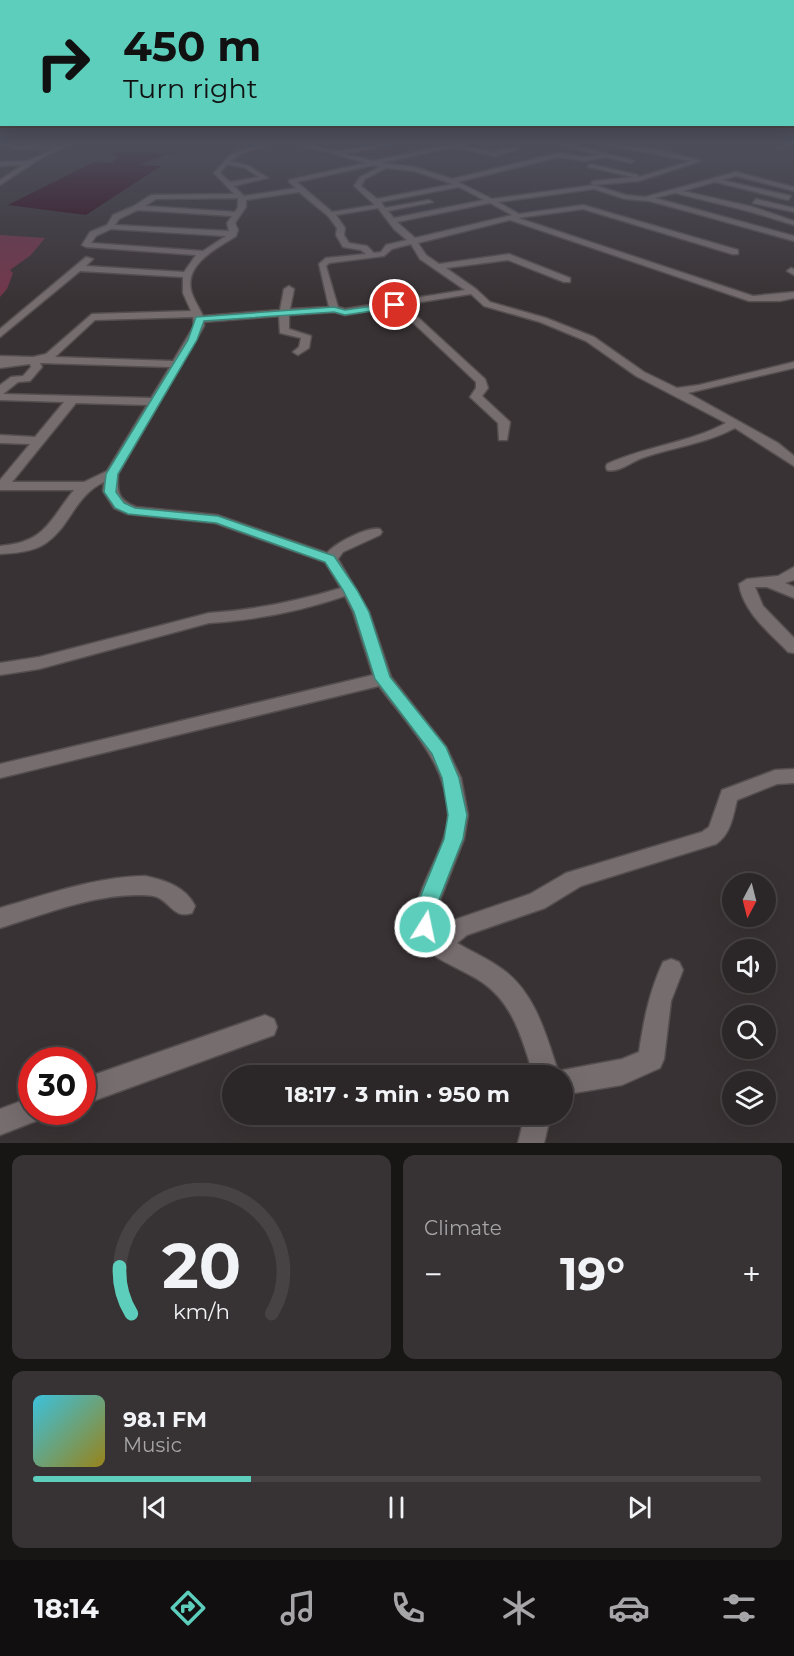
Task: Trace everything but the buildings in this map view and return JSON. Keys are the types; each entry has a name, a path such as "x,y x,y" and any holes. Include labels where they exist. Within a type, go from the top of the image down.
{"street":[{"path":"110,227 116,217 137,208 154,197 246,196"},
{"path":"308,196 331,214 341,228 340,235 346,245 364,248 372,255"},
{"path":"369,196 412,241 423,257 473,291 492,307 543,320 590,339 640,374 700,403 774,446 794,462"},
{"path":"380,206 417,196"},
{"path":"482,196 515,217 579,243 752,299 771,299 794,295"},
{"path":"393,221 520,196"},
{"path":"541,196 571,207"},
{"path":"623,196 645,199 743,223 794,239"},
{"path":"645,199 655,196"},
{"path":"696,196 794,223"},
{"path":"735,196 794,210"},
{"path":"240,197 242,207 231,223 233,234 193,262 188,274 186,290 198,317 199,326 112,474 110,492 119,505 133,511 218,519 330,559 361,612 383,679 440,752 451,778 458,815 454,839 429,900 425,927 429,939 495,977 518,1001 533,1034 543,1065"},
{"path":"331,214 380,206 429,202"},
{"path":"334,309 322,266 326,261 384,254 389,247 412,241 515,217 571,207 590,208 735,252"},
{"path":"137,208 237,214"},
{"path":"203,253 86,245 93,234 110,227 233,234"},
{"path":"437,267 509,257 567,280"},
{"path":"0,334 89,259"},
{"path":"78,268 188,274"},
{"path":"289,289 282,319 284,331 306,336 304,348 297,352"},
{"path":"0,365 49,357 92,317 198,317 334,309 345,312 473,291"},
{"path":"395,305 409,314 481,381 483,388 476,397 504,422 503,437"},
{"path":"0,359 178,364"},
{"path":"0,391 15,379 26,379 37,367 33,360"},
{"path":"675,391 699,388 794,366"},
{"path":"699,388 700,403"},
{"path":"0,397 156,402"},
{"path":"1,486 74,399"},
{"path":"612,467 639,455 671,448 719,432 734,424"},
{"path":"0,440 39,441"},
{"path":"0,549 20,549 42,541 54,528 76,495 86,486 112,474"},
{"path":"1,486 86,486"},
{"path":"330,559 338,549 375,532"},
{"path":"794,572 786,579 772,583 747,584 747,592 753,603 794,648"},
{"path":"772,583 794,593"},
{"path":"0,669 39,663 209,618 238,616 306,604 350,590"},
{"path":"0,771 383,679"},
{"path":"438,945 459,928 537,901 574,879 710,838 718,832 729,795 775,777 794,776"},
{"path":"0,918 110,887 133,886 162,890 184,906"},
{"path":"573,1080 627,1070 644,1065 651,1059 658,1001 671,970"},
{"path":"96,1087 265,1027"},
{"path":"0,1122 18,1115"},
{"path":"531,1143 535,1125"}],"shaded area":[{"path":"25,196 115,196 86,215 8,205"},
{"path":"0,235 45,238 31,255 10,270 13,273 7,289 0,297"}],"route":[{"path":"395,305 345,312 334,309 199,319 199,326 192,340 112,474 110,492 119,505 133,511 218,519 330,559 361,612 383,679 440,752 451,778 458,815 454,839 429,900 425,927"}]}
